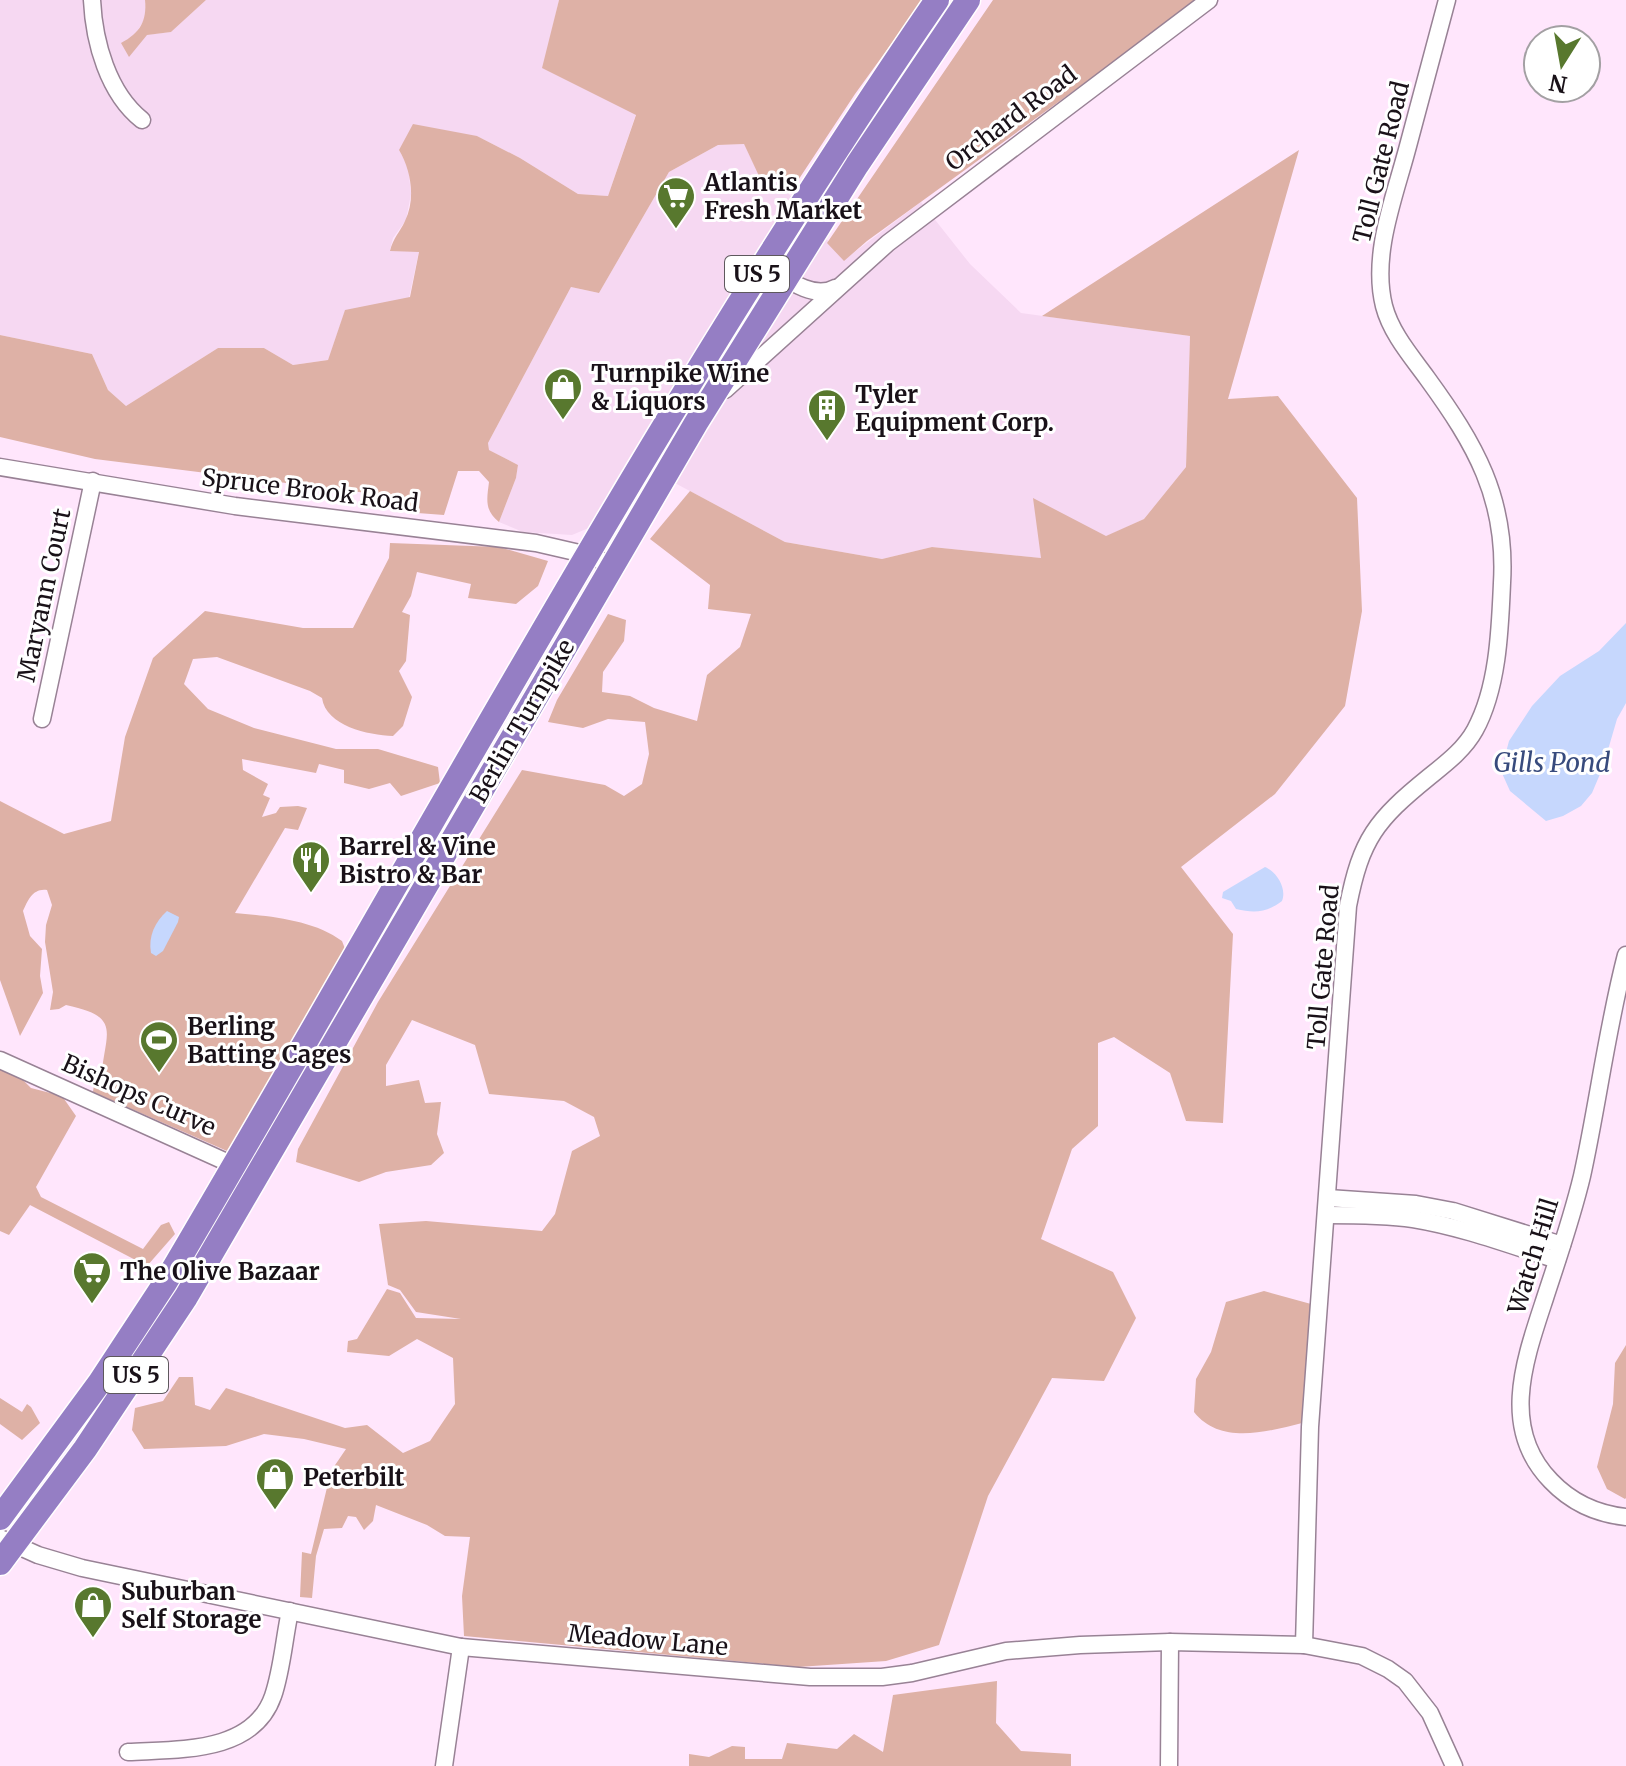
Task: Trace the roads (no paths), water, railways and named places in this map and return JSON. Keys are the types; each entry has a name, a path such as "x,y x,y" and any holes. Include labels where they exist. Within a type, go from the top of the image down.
{"highway":[{"name":"Berlin Turnpike","path":"0,1518 135,1331 588,555 763,264 937,0"},
{"name":"Berlin Turnpike","path":"5,1548 85,1449 148,1358 257,1177 696,423 889,115 968,0"}],"street":[{"path":"92,0 97,36 111,80 124,103 142,120"},
{"name":"Orchard Road","path":"696,423 741,374 929,210 1209,0"},
{"name":"Toll Gate Road","path":"1304,1645 1308,1478 1344,943 1353,880 1373,832 1391,809 1455,756 1474,732 1487,702 1503,581 1502,533 1493,491 1463,427 1393,329 1381,288 1380,267 1392,207 1447,0"},
{"name":"Orchard Road","path":"763,264 815,292 825,293 846,280"},
{"name":"Spruce Brook Road","path":"0,467 248,508 511,539 588,555 612,565"},
{"name":"Maryann Court","path":"42,719 93,481"},
{"name":"Watch Hill","path":"1626,955 1582,1177 1529,1348 1519,1408 1526,1443 1543,1473 1567,1496 1598,1511 1626,1517"},
{"name":"Bishops Curve","path":"0,1060 257,1177"},
{"path":"1327,1207 1441,1209 1487,1230 1559,1253"},
{"name":"Meadow Lane","path":"5,1548 82,1568 461,1647 760,1674 852,1679 912,1673 1006,1651 1170,1642 1304,1645 1362,1656 1405,1681 1430,1713 1454,1766"},
{"path":"128,1752 192,1748 236,1738 260,1719 272,1697 290,1611"},
{"path":"1169,1766 1170,1642"},
{"path":"444,1766 461,1647"}],"water":[{"name":"Gills Pond","path":"1626,623 1626,703 1617,719 1603,767 1592,793 1581,806 1546,821 1510,791 1501,771 1509,741 1532,706 1560,676 1599,651"},
{"path":"1265,867 1280,881 1282,901 1265,910 1249,911 1236,909 1231,901 1222,898 1223,892"},
{"path":"167,911 179,917 178,922 163,951 156,956 151,953 152,935"}],"place":[{"name":"Atlantis Fresh Market","path":"676,230"},
{"name":"Turnpike Wine & Liquors","path":"563,421"},
{"name":"Tyler Equipment Corp.","path":"827,442"},
{"name":"Barrel & Vine Bistro & Bar","path":"311,894"},
{"name":"Berling Batting Cages","path":"159,1074"},
{"name":"The Olive Bazaar","path":"92,1305"},
{"name":"Peterbilt","path":"275,1511"},
{"name":"Suburban Self Storage","path":"93,1639"}]}
